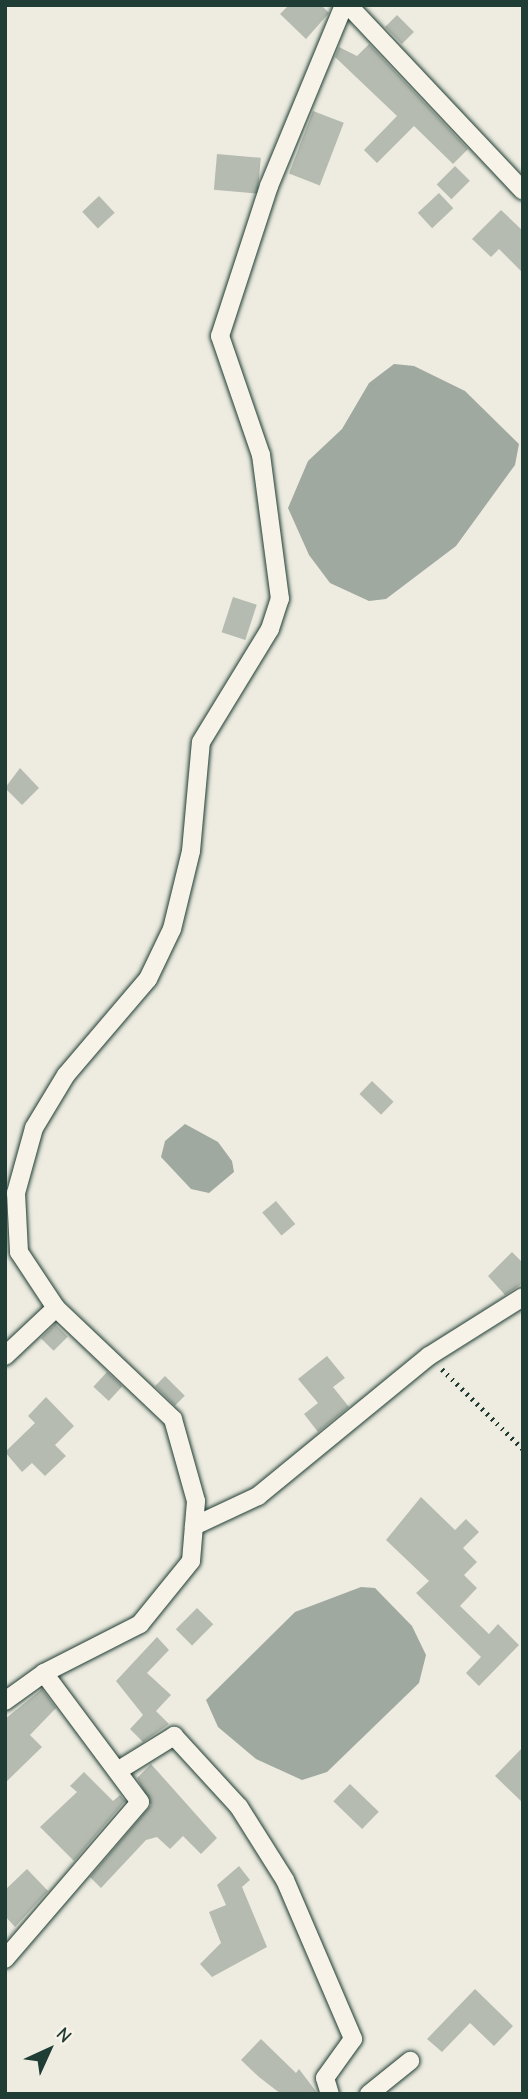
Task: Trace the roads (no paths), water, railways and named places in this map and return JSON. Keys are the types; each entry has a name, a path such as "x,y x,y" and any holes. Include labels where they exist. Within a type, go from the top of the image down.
{"street":[{"path":"5,1701 44,1673 140,1625 191,1561 196,1501 173,1419 56,1308 19,1252 16,1193 34,1128 66,1075 148,979 172,929 191,851 201,742 270,629 280,598 261,455 220,336 269,186 346,5 523,191"},
{"path":"194,1526 258,1496 429,1356 523,1297"},
{"path":"5,1356 56,1308"},
{"path":"5,1959 140,1802 119,1770 44,1673"},
{"path":"119,1770 174,1736 239,1807 291,1893 353,2039 325,2078 330,2094"},
{"path":"369,2094 410,2061"}]}
